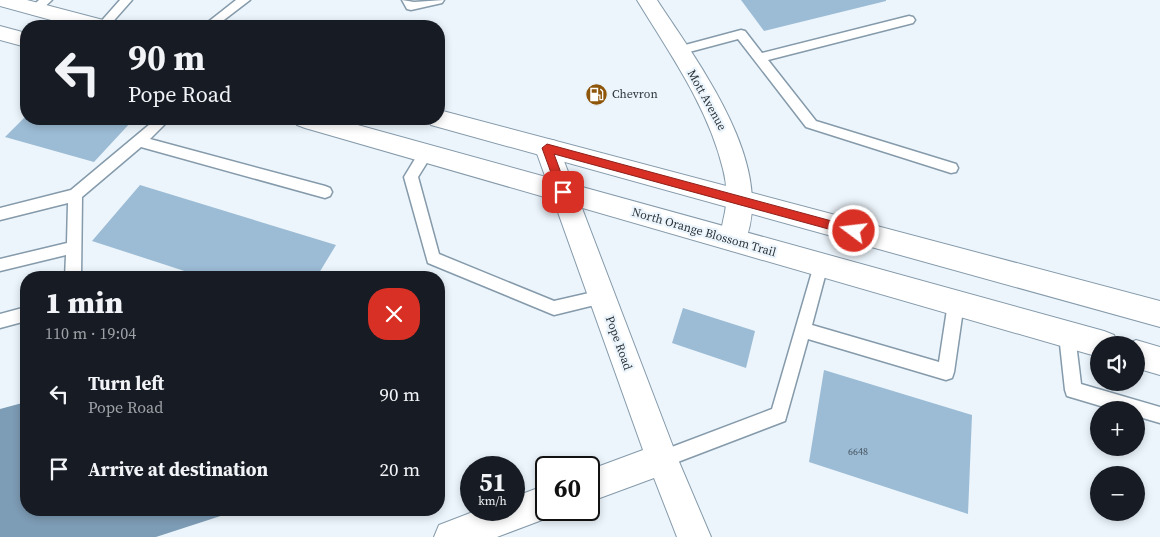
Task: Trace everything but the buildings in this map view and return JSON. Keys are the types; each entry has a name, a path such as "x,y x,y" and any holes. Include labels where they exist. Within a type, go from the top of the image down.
{"main road":[{"path":"1,0 41,5 84,20"},
{"name":"Mott Avenue","path":"647,0 715,111 728,140 737,172 740,200 732,240"},
{"path":"0,33 20,38"},
{"path":"445,121 1160,314"},
{"name":"North Orange Blossom Trail","path":"326,125 1090,341"},
{"name":"Pope Road","path":"547,148 662,459 694,537"},
{"path":"1145,357 1160,361"},
{"path":"600,482 662,459"},
{"path":"451,537 535,506"}],"lane":[{"path":"107,20 126,0"},
{"path":"217,20 244,0"},
{"path":"408,0 411,6 438,0"},
{"path":"759,58 909,20"},
{"path":"678,50 741,34 811,124 951,168"},
{"path":"0,214 75,195 157,125"},
{"path":"139,140 325,192"},
{"path":"426,153 411,177 433,258 554,308 602,298"},
{"path":"73,271 75,195"},
{"path":"0,265 74,247"},
{"path":"662,459 779,415 822,265"},
{"path":"804,330 946,372 956,303"},
{"path":"0,321 20,316"},
{"path":"1067,334 1073,390 1160,415"}],"water":[{"path":"20,404 20,516 221,516 156,537 0,537 0,409"}],"place":[{"name":"Chevron","path":"596,94"}],"route":[{"path":"563,192 547,148 854,231"}]}
